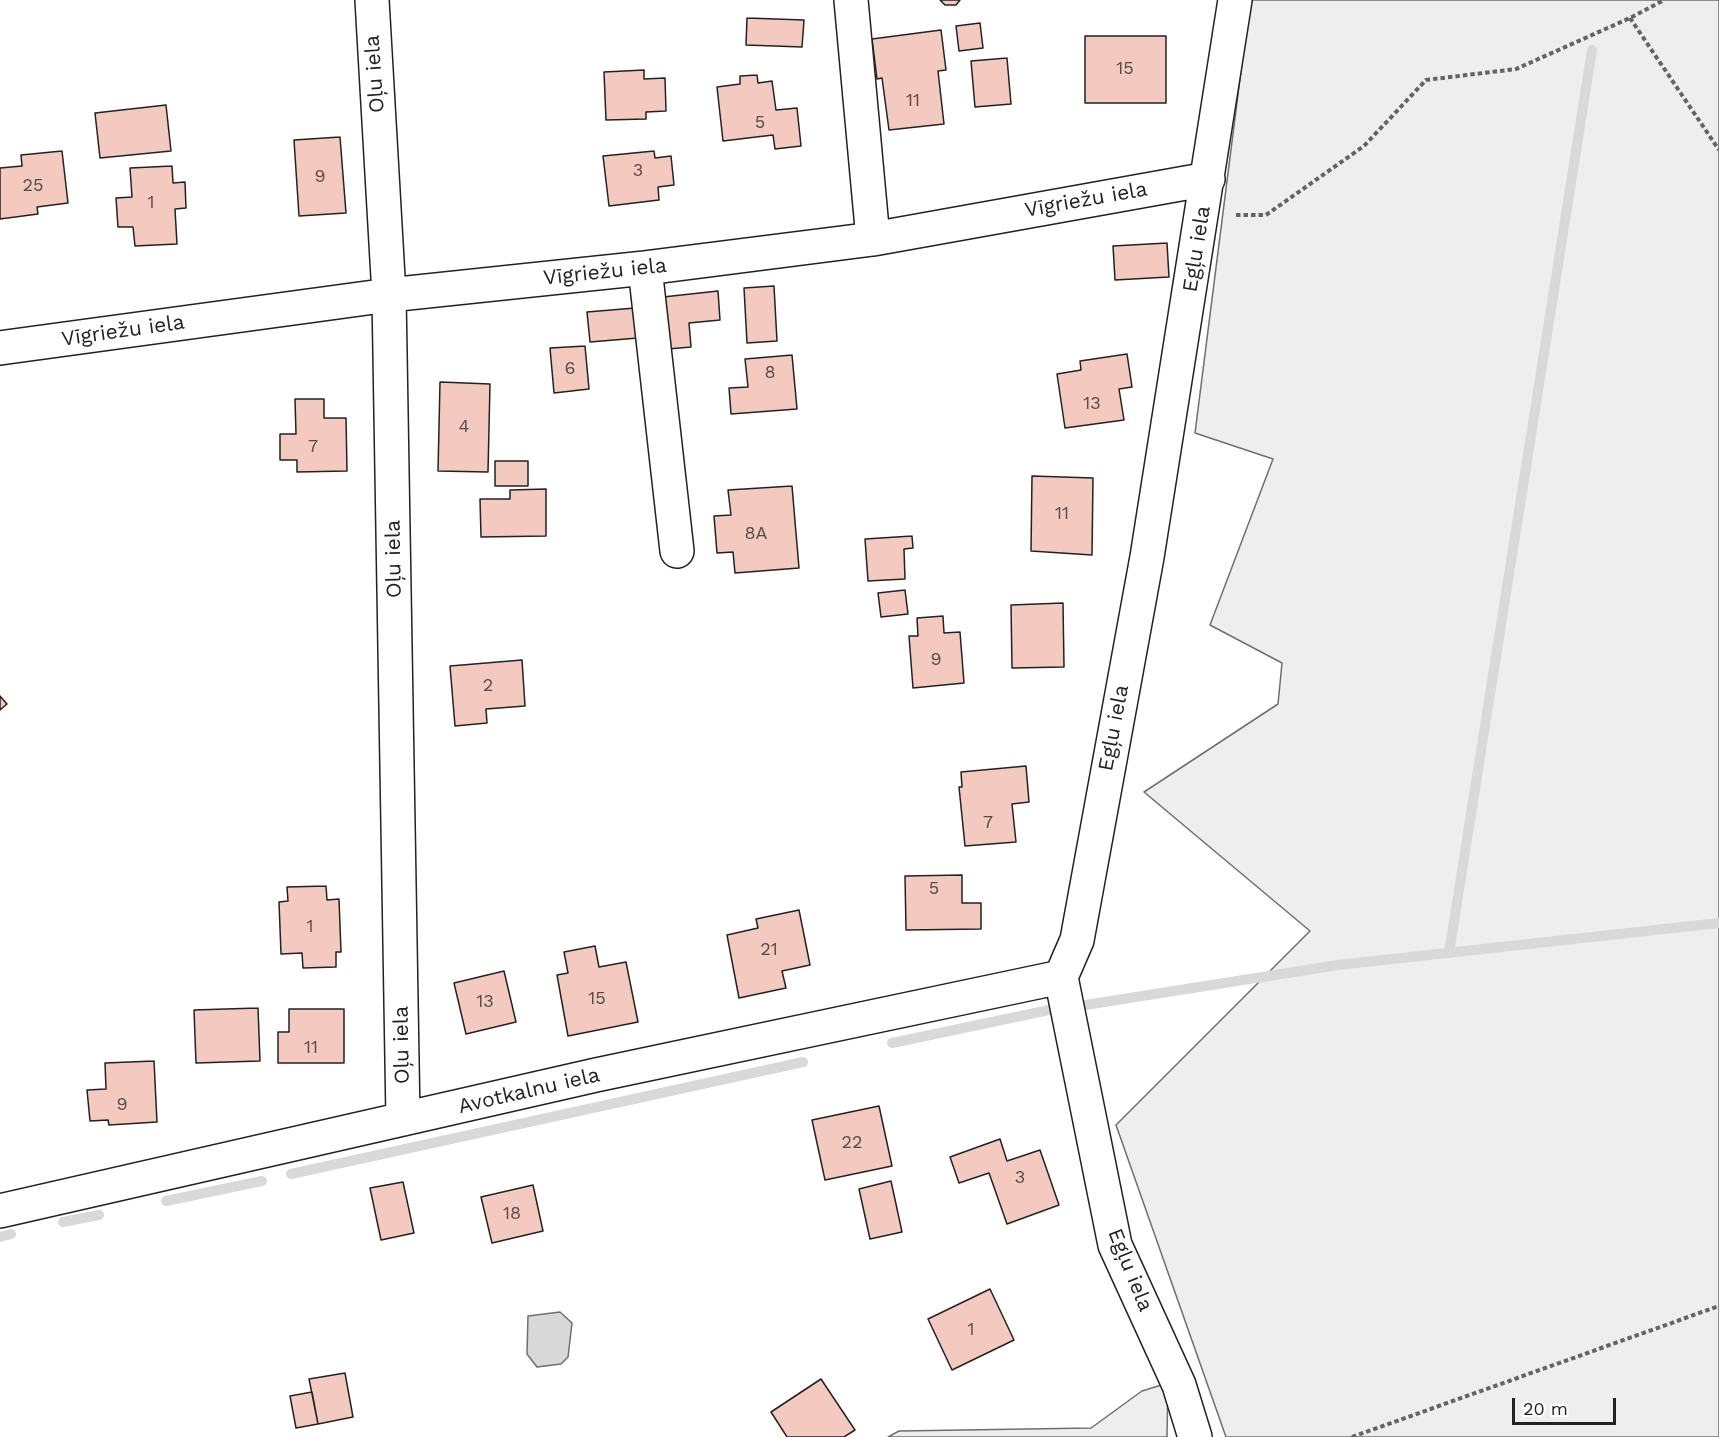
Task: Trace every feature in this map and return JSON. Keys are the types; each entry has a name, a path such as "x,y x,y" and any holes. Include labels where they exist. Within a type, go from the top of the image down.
{"street":[{"name":"Oļu iela","path":"372,0 389,295 402,1119"},
{"path":"851,0 873,239"},
{"name":"Egļu iela","path":"1195,1437 1179,1385 1115,1245 1060,977 1077,940 1147,557 1235,0"},
{"name":"Vīgriežu iela","path":"0,348 389,295 645,268 873,239 1208,178"},
{"path":"645,268 677,551"},
{"name":"Avotkalnu iela","path":"0,1211 596,1075 1060,977"}],"path":[{"path":"1202,215 1266,214 1364,146 1426,81 1516,69 1630,18 1664,0"},
{"path":"1630,18 1719,150"},
{"path":"1352,1437 1719,1306"}],"shaded area":[{"path":"1250,0 1719,0 1719,1437 1226,1437 1116,1125 1310,931 1144,792 1278,704 1282,663 1210,625 1273,459 1195,433"},
{"path":"560,1312 572,1323 568,1357 561,1364 537,1367 527,1354 528,1316"},
{"path":"1168,1383 1167,1437 888,1437 899,1431 1091,1428 1142,1391"}],"building":[{"path":"940,0 960,0 956,5 945,5"},
{"path":"747,18 804,20 802,47 746,45"},
{"path":"980,23 983,48 959,51 956,26"},
{"path":"941,30 946,70 938,71 944,124 889,130 882,78 877,79 872,39"},
{"path":"1085,36 1166,36 1166,103 1085,103"},
{"path":"1007,58 1011,104 975,107 971,61"},
{"path":"644,70 644,79 665,78 666,111 646,112 646,119 606,120 604,72"},
{"path":"757,75 758,83 772,81 776,110 797,108 801,146 775,149 773,135 723,141 717,87 740,84 740,76"},
{"path":"166,105 171,151 100,158 95,113"},
{"path":"340,137 346,213 299,216 294,140"},
{"path":"62,151 68,203 37,207 38,214 0,219 0,168 22,166 21,155"},
{"path":"654,151 655,158 671,156 674,185 658,187 659,200 609,206 603,156"},
{"path":"172,166 173,183 185,182 186,208 175,209 177,244 135,246 133,227 118,227 116,198 132,197 130,168"},
{"path":"1167,243 1169,277 1115,280 1113,246"},
{"path":"774,286 777,341 747,343 744,288"},
{"path":"718,291 720,320 689,323 691,347 668,349 663,297"},
{"path":"635,308 638,338 590,342 587,312"},
{"path":"585,346 589,389 554,393 550,348"},
{"path":"1127,354 1132,387 1119,389 1124,420 1065,428 1057,374 1081,370 1080,361"},
{"path":"792,355 797,409 731,414 729,388 748,387 745,359"},
{"path":"440,382 490,384 488,472 438,471"},
{"path":"295,399 324,399 324,418 346,418 347,471 297,472 297,460 280,460 280,434 296,434"},
{"path":"495,461 528,461 528,486 495,486"},
{"path":"1032,476 1093,478 1092,555 1031,551"},
{"path":"792,486 799,568 735,573 733,552 717,553 714,516 731,515 728,490"},
{"path":"546,489 546,536 481,537 480,499 510,499 510,490"},
{"path":"912,536 913,548 904,549 905,579 868,581 865,539"},
{"path":"905,590 908,614 881,617 878,593"},
{"path":"1063,603 1064,667 1012,668 1011,605"},
{"path":"943,616 944,633 960,632 964,683 913,688 909,636 918,636 917,618"},
{"path":"522,660 525,706 486,709 487,723 455,726 450,666"},
{"path":"0,696 7,704 0,710"},
{"path":"1026,766 1029,802 1012,804 1016,842 965,846 959,787 962,787 961,772"},
{"path":"962,875 962,903 981,903 981,929 906,930 905,876"},
{"path":"326,886 327,900 339,899 341,952 336,952 336,967 303,968 302,953 281,954 279,902 288,901 287,887"},
{"path":"799,910 810,965 782,971 786,988 739,998 727,935 758,928 756,919"},
{"path":"595,946 599,967 626,962 638,1022 568,1036 557,975 568,973 564,952"},
{"path":"504,971 516,1022 466,1034 454,983"},
{"path":"258,1008 260,1061 196,1063 194,1010"},
{"path":"289,1009 344,1009 344,1063 278,1063 278,1032 289,1032"},
{"path":"154,1061 157,1122 109,1125 108,1120 90,1121 87,1090 106,1089 105,1063"},
{"path":"879,1106 892,1166 825,1180 812,1120"},
{"path":"1000,1139 1007,1161 1040,1150 1059,1205 1007,1224 989,1173 959,1183 950,1157"},
{"path":"891,1181 902,1232 870,1239 859,1189"},
{"path":"403,1182 414,1233 381,1240 370,1188"},
{"path":"533,1185 543,1231 492,1243 481,1197"},
{"path":"990,1289 1014,1340 952,1370 928,1319"},
{"path":"345,1373 353,1417 318,1424 309,1379"},
{"path":"821,1379 855,1430 844,1437 787,1437 771,1412"},
{"path":"312,1392 318,1424 296,1428 290,1396"}],"waterway":[{"path":"1449,953 1592,50"},
{"path":"1079,1006 1338,965 1719,923"},
{"path":"892,1043 1049,1010"},
{"path":"291,1174 803,1062"},
{"path":"166,1201 262,1181"},
{"path":"63,1222 99,1215"},
{"path":"0,1237 11,1234"}]}
